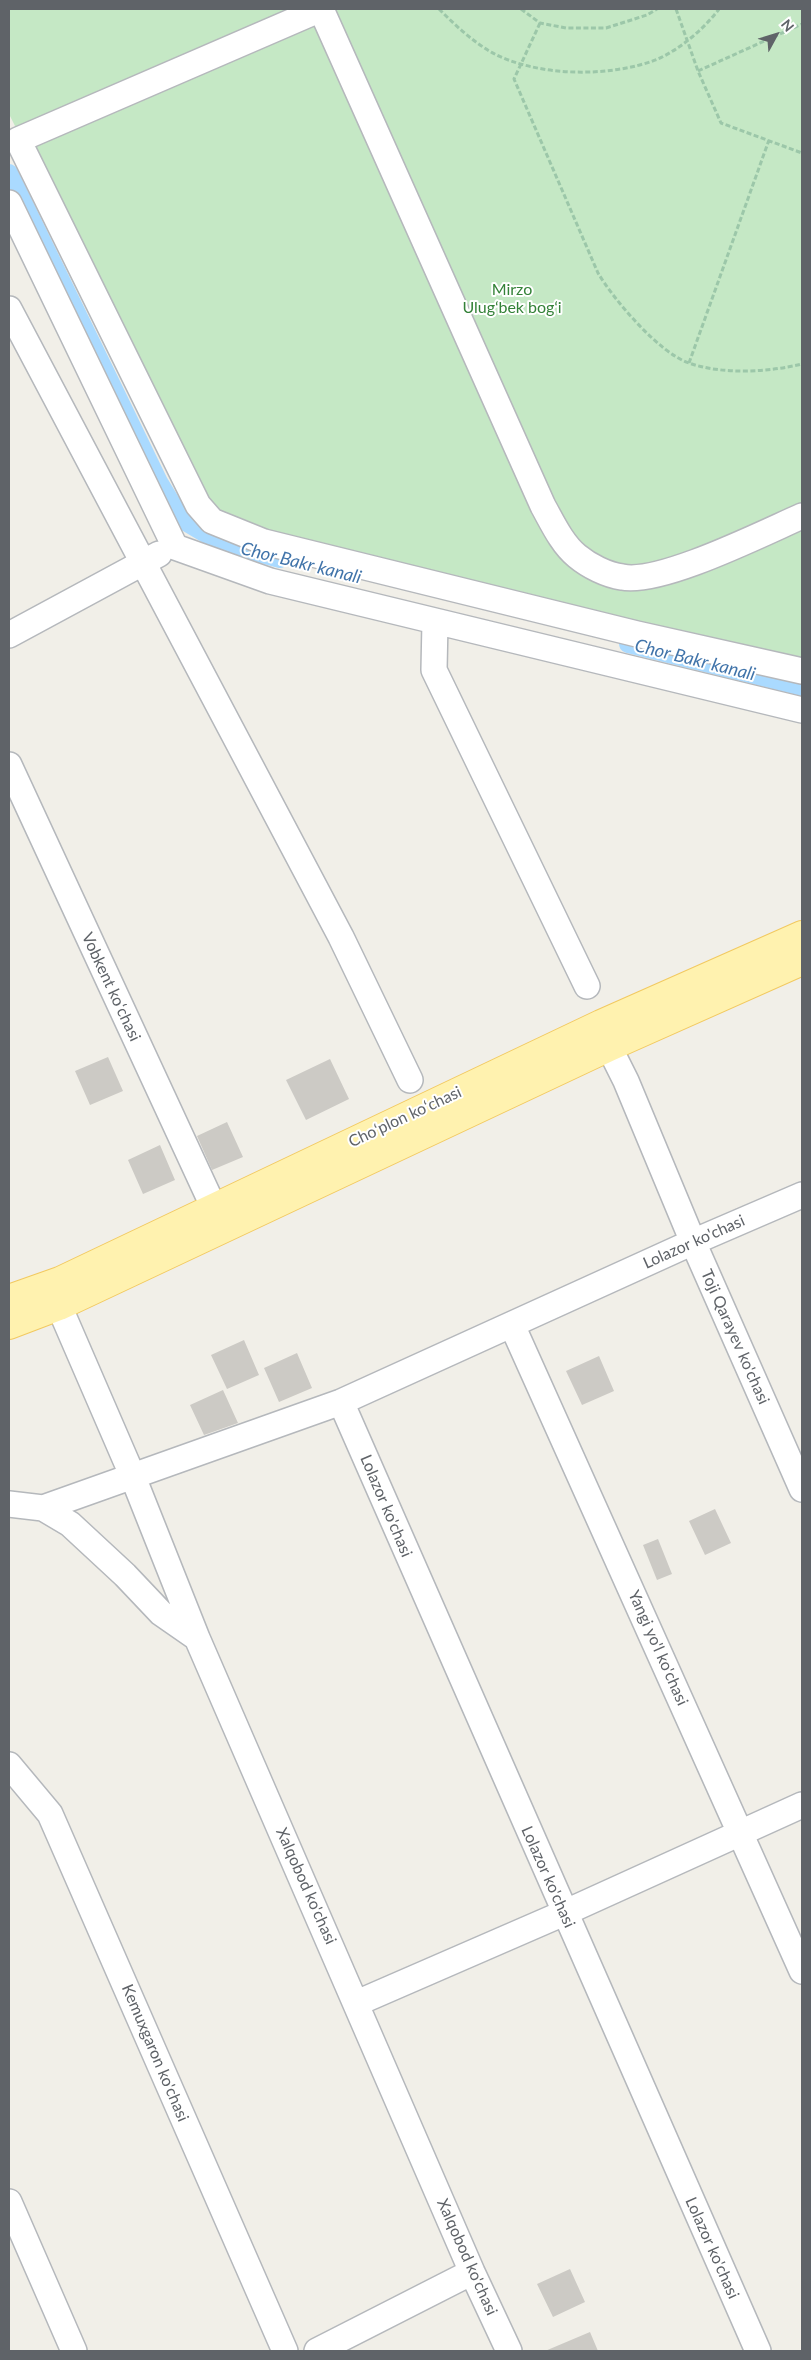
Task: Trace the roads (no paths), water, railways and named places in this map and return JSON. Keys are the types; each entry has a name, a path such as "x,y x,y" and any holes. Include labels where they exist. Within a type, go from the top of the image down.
{"main road":[{"name":"Choʻplon koʻchasi","path":"9,1300 60,1281 601,1024 802,935"},
{"name":"Choʻplon koʻchasi","path":"9,1325 59,1306 608,1047 802,961"}],"street":[{"path":"802,516 693,563 655,575 623,578 593,567 576,556 560,536 543,506 321,9 18,140 147,400 182,475 198,505 212,521 232,531 273,544 802,671"},
{"path":"9,203 175,546 270,581 802,710"},
{"path":"9,309 341,937 410,1080"},
{"path":"9,634 143,561 175,546"},
{"path":"436,622 434,670 587,986"},
{"name":"Vobkent koʻchasi","path":"9,765 214,1208"},
{"name":"Toji Qarayev ko'chasi","path":"608,1047 626,1081 693,1242 802,1489"},
{"name":"Lolazor ko'chasi","path":"43,1508 341,1402 693,1242 802,1195"},
{"name":"Xalqobod ko'chasi","path":"59,1306 133,1477 197,1638 357,2003 472,2272 509,2351"},
{"name":"Yangi yo'l ko'chasi","path":"512,1325 802,1971"},
{"name":"Lolazor ko'chasi","path":"341,1402 758,2351"},
{"path":"9,1504 43,1508 70,1524 125,1575 161,1613 197,1638"},
{"name":"Kemuxgaron ko'chasi","path":"9,1765 50,1814 285,2351"},
{"path":"357,2003 564,1913 802,1805"},
{"path":"9,2202 74,2351"},
{"path":"317,2351 472,2272"}],"waterway":[{"name":"Chor Bakr kanali","path":"9,173 159,482 182,520 221,543 280,559"},
{"name":"Chor Bakr kanali","path":"628,644 802,687"}],"park label":[{"name":"Mirzo Ulugʻbek bogʻi","path":"512,299"}]}
